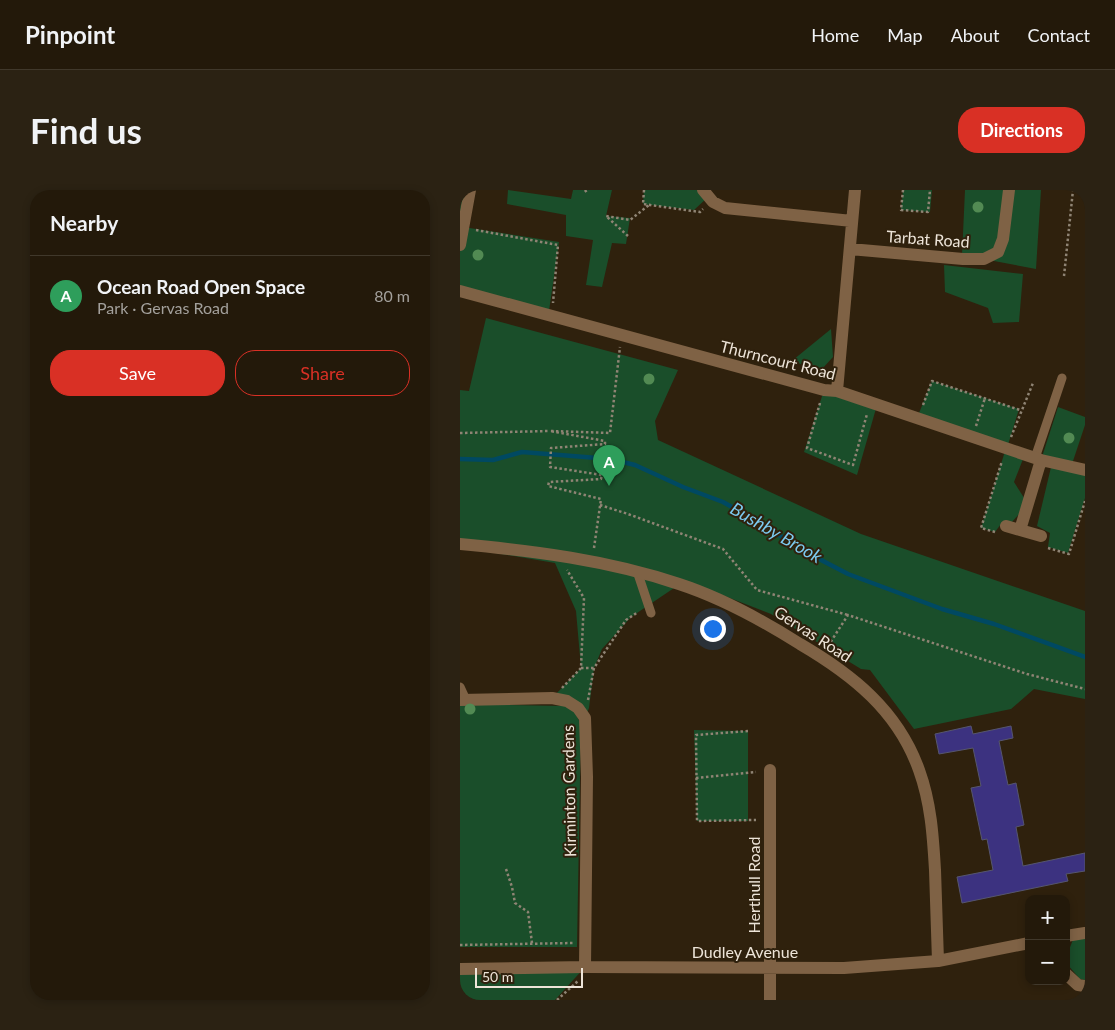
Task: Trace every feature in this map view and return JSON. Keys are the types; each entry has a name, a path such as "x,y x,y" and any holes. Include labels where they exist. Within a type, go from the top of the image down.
{"street":[{"path":"460,245 470,190"},
{"path":"703,190 711,200 725,208 852,221"},
{"path":"830,391 850,249 855,190"},
{"name":"Tarbat Road","path":"850,249 963,259 984,259 998,252 1003,239 1009,190"},
{"name":"Thurncourt Road","path":"460,291 830,391 918,418 1038,459 1085,470"},
{"path":"1020,530 1038,459"},
{"path":"1006,526 1041,536"},
{"name":"Gervas Road","path":"460,544 558,556 637,571 680,584 757,618 821,656 864,688 902,734 919,768 924,785 932,820 938,961"},
{"name":"Kirminton Gardens","path":"463,700 552,698 567,701 578,708 585,718 587,777 585,942 589,967"},
{"name":"Herthull Road","path":"770,770 770,1000"},
{"path":"1070,935 1085,933"},
{"name":"Dudley Avenue","path":"460,969 589,967 844,968 938,961 1025,944"},
{"path":"1070,978 1078,985 1085,986"}],"lane":[{"path":"1038,459 1062,378"},
{"path":"637,571 650,609"},
{"path":"460,687 463,700"}],"path":[{"path":"644,190 642,204 648,205 700,212 711,200"},
{"path":"902,190 900,210 928,212 930,190"},
{"path":"1064,276 1072,190"},
{"path":"628,236 606,216 630,220 648,205"},
{"path":"463,227 558,245 551,317"},
{"path":"460,433 550,431 610,433 622,336"},
{"path":"918,418 932,381 1020,410"},
{"path":"1006,448 1033,383"},
{"path":"830,391 806,448 853,465 871,403"},
{"path":"973,437 985,398"},
{"path":"550,431 605,441 605,444 551,448 550,467 602,475 601,479 549,482 548,486 601,499 593,554"},
{"path":"600,505 723,549 757,590 848,615 1027,674 1085,689"},
{"path":"552,698 581,668 584,598 558,556"},
{"path":"585,718 594,668 626,620 650,609"},
{"path":"821,656 848,615"},
{"path":"581,668 594,668"},
{"path":"748,731 696,735 697,821 770,819"},
{"path":"696,778 770,770"},
{"path":"506,869 515,903 528,912 532,943"},
{"path":"460,945 585,942"},
{"path":"557,1000 589,967"}],"green space":[{"path":"460,190 465,190 463,227 559,242 549,311 460,290"},
{"path":"508,190 571,199 573,190 612,190 606,216 630,218 626,244 612,243 602,287 586,285 593,240 566,236 566,215 507,204"},
{"path":"644,190 703,190 708,197 694,210 643,204"},
{"path":"903,190 932,190 930,212 901,210"},
{"path":"965,190 1041,190 1036,269 962,255"},
{"path":"944,265 1023,274 1019,322 993,323 988,308 945,292"},
{"path":"486,318 678,370 655,421 658,440 861,534 1085,611 1085,699 1034,689 1011,709 914,729 870,670 861,669 771,614 681,579 680,584 631,617 602,649 594,668 589,708 585,718 554,696 581,668 576,611 555,563 460,547 460,390 469,391"},
{"path":"831,329 833,357 822,369 806,367 793,360"},
{"path":"932,381 1019,409 1007,448 1025,454 1014,482 1028,504 1011,523 1001,524 995,532 981,528 1006,448 917,418"},
{"path":"824,390 877,405 857,475 804,452"},
{"path":"1058,407 1085,417 1085,425 1071,467 1085,471 1085,498 1068,553 1048,547 1050,533 1037,526 1052,463 1041,460"},
{"path":"460,704 567,706 575,713 581,724 577,947 460,947"},
{"path":"694,730 748,731 748,821 697,821"},
{"path":"1085,935 1085,980 1080,979 1070,967 1070,947 1074,937"},
{"path":"585,967 555,1000 460,1000 460,969"}],"building":[{"path":"971,726 973,734 1011,726 1013,738 999,741 1008,785 1016,783 1024,825 1016,827 1023,866 1085,853 1085,871 1066,874 1068,881 962,903 957,877 993,870 987,839 982,840 971,788 981,786 973,748 939,754 935,734"}],"waterway":[{"name":"Bushby Brook","path":"460,459 493,460 522,452 610,459 635,465 683,487 723,502 764,525 798,548 848,574 942,609 994,624 1085,657"}],"place":[{"name":"Ocean Road Open Space","path":"609,486"}]}
